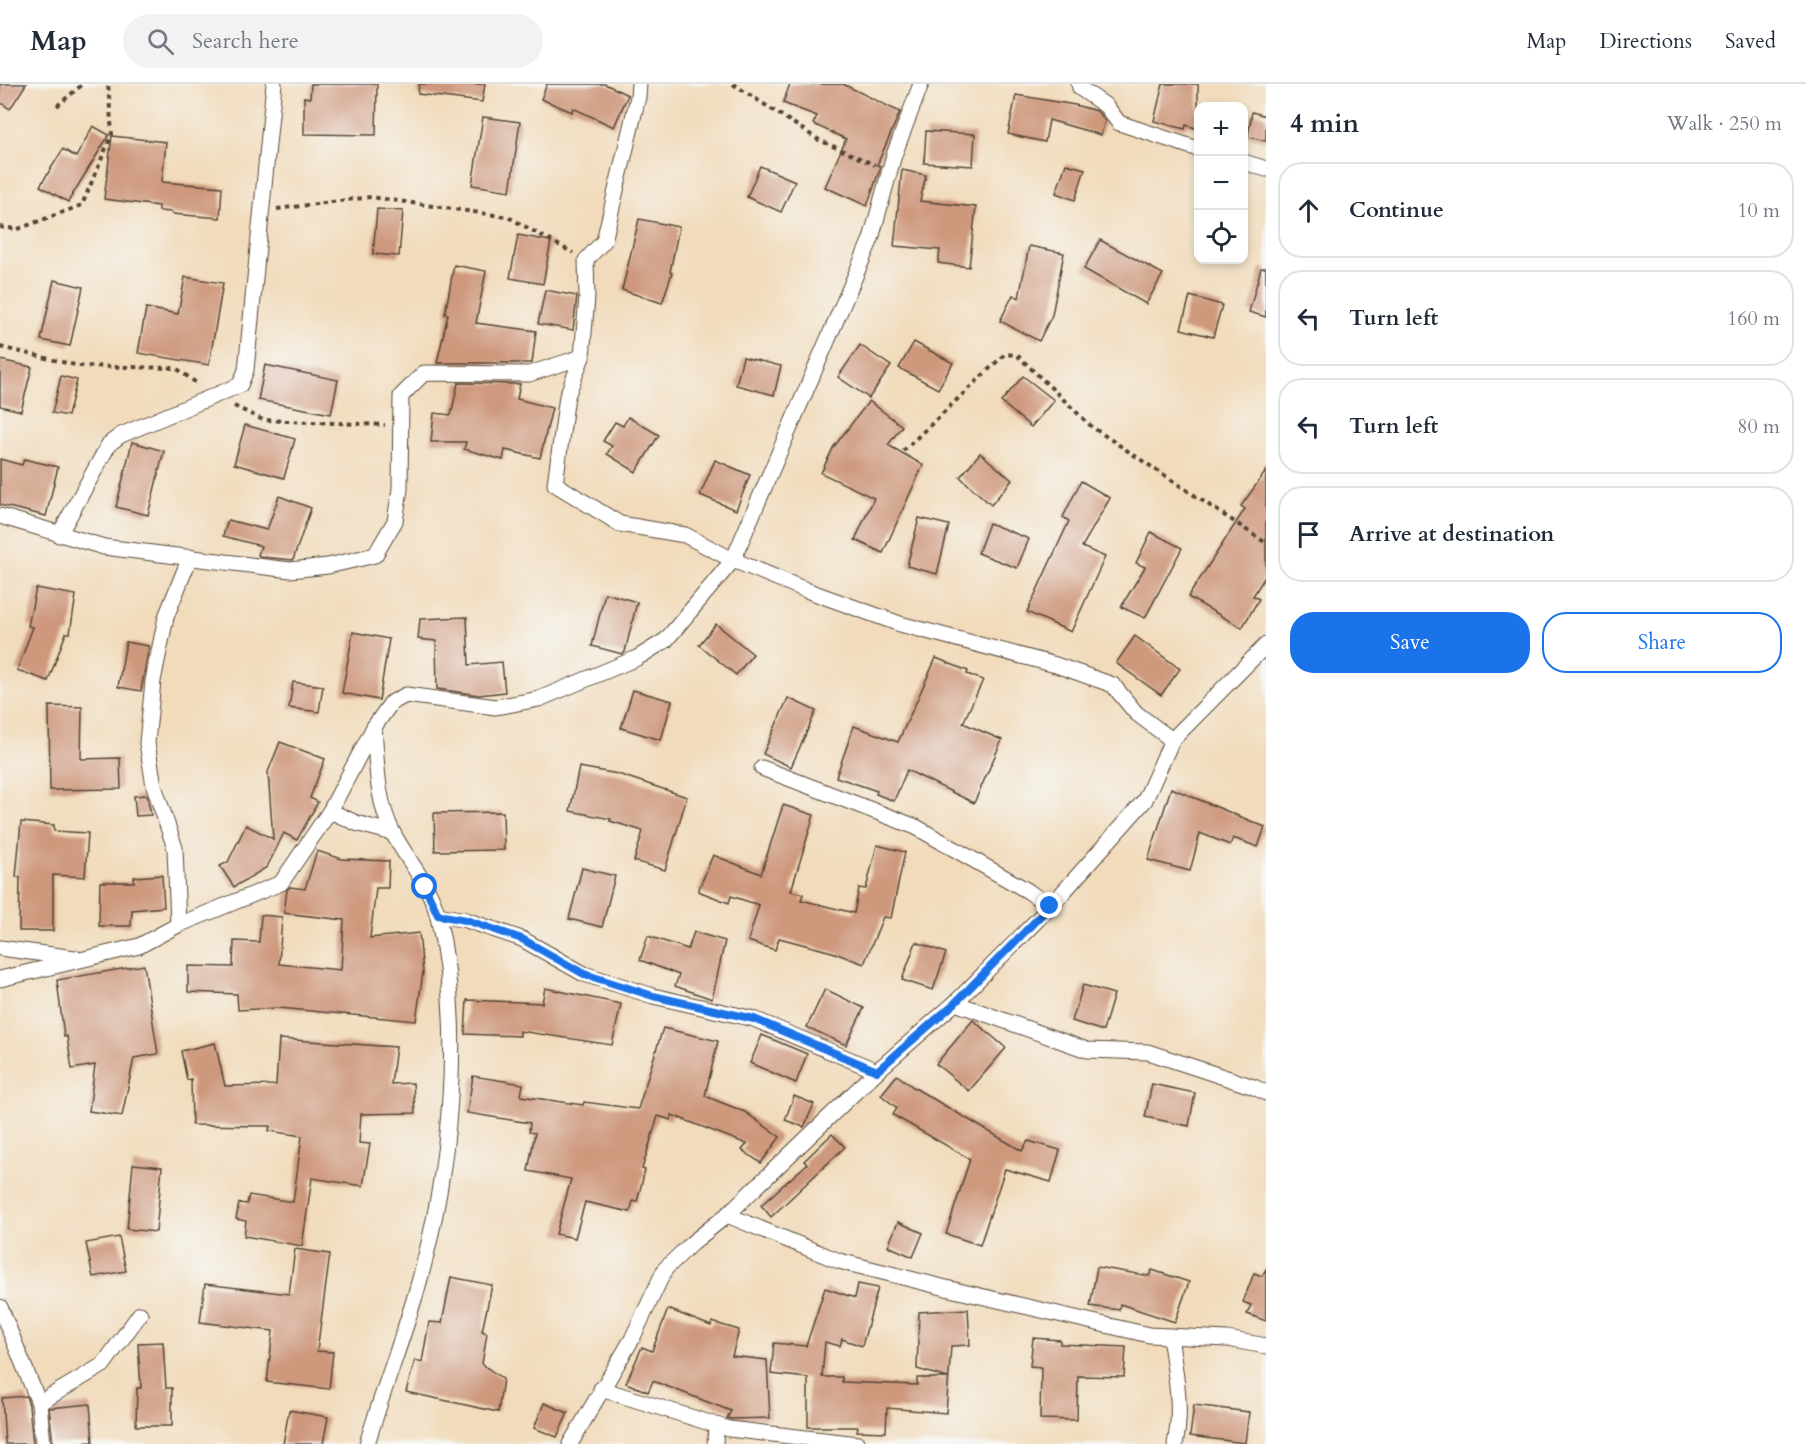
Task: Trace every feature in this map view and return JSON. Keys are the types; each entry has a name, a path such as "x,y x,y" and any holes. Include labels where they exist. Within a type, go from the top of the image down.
{"street":[{"path":"59,535 109,444 121,435 240,385 246,370 274,84"},
{"path":"639,84 638,97 604,241 586,261 587,297 582,357 567,396 555,484 620,524 685,535 733,560 806,590 900,624 1056,665 1113,685 1136,712 1172,740"},
{"path":"0,980 139,946 178,925 281,883 330,811 374,727 391,703 406,695 496,707 539,699 637,658 666,640 733,560 871,239 890,171 921,84"},
{"path":"1079,84 1080,88 1106,106 1119,123 1194,148"},
{"path":"1248,163 1266,169"},
{"path":"0,516 104,547 291,570 328,566 375,555 395,521 397,510 400,489 401,396 424,373 529,374 582,357"},
{"path":"178,925 176,848 154,786 147,743 153,681 166,617 190,557"},
{"path":"570,1444 632,1339 665,1269 727,1215 877,1071 955,1003 1050,906 1145,800 1162,767 1172,740 1266,645"},
{"path":"367,1444 416,1292 441,1187 451,1039 448,984 438,915 425,887 393,833 381,802 374,727"},
{"path":"762,768 916,827 1050,906"},
{"path":"330,811 356,823 393,833"},
{"path":"438,915 466,920 522,939 584,974 653,996 754,1019 877,1071"},
{"path":"0,948 87,959"},
{"path":"955,1003 1087,1050 1148,1052 1262,1086"},
{"path":"727,1215 839,1261 1062,1316 1149,1335 1227,1339 1266,1346"},
{"path":"0,1307 39,1403 43,1444"},
{"path":"39,1403 103,1365 140,1314"},
{"path":"1170,1336 1178,1387 1179,1427 1175,1444"},
{"path":"601,1389 716,1426 858,1444"},
{"path":"714,1444 716,1426"}],"path":[{"path":"57,106 83,84"},
{"path":"0,227 18,229 82,204 112,134 108,84"},
{"path":"732,84 819,140 890,171"},
{"path":"261,211 370,197 508,217 586,261"},
{"path":"903,451 1005,354 1017,355 1092,427 1266,543"}],"building":[{"path":"0,84 26,84 10,109 0,102"},
{"path":"311,84 377,84 376,135 304,134 304,97 310,98"},
{"path":"419,84 485,84 482,102 418,94"},
{"path":"547,84 605,84 628,95 614,127 573,108 572,112 541,99"},
{"path":"790,84 843,84 900,112 877,165 881,166 867,206 825,187 846,139 813,124 817,116 783,103"},
{"path":"1163,84 1198,84 1198,102 1194,102 1194,128 1186,125 1185,129 1154,121"},
{"path":"1016,95 1097,111 1105,121 1101,135 1049,120 1045,142 1008,134"},
{"path":"1252,112 1266,116 1266,141 1248,137"},
{"path":"483,117 520,122 510,191 472,185"},
{"path":"93,126 109,135 68,202 40,186 63,149 76,157"},
{"path":"926,131 975,134 973,166 924,163"},
{"path":"112,136 166,142 162,182 222,187 220,218 172,214 172,212 159,211 159,206 104,199"},
{"path":"1066,164 1085,169 1075,200 1056,193"},
{"path":"760,166 795,181 781,212 747,197"},
{"path":"902,170 926,175 920,201 976,207 969,267 938,263 940,250 894,246"},
{"path":"377,209 403,211 399,256 373,254"},
{"path":"639,219 679,227 670,272 672,273 662,303 622,290"},
{"path":"518,235 551,241 543,284 510,278"},
{"path":"1100,240 1163,274 1146,304 1084,269"},
{"path":"1029,246 1064,253 1052,315 1039,341 1000,321 1013,295 1019,298"},
{"path":"454,265 486,271 476,323 536,331 532,363 437,363 448,314 445,314"},
{"path":"1261,268 1266,268 1266,317 1249,312"},
{"path":"185,277 223,283 209,365 138,353 146,308 178,314"},
{"path":"54,280 83,287 70,346 41,340"},
{"path":"545,290 577,296 573,330 538,324"},
{"path":"1190,296 1222,305 1213,337 1181,329"},
{"path":"914,342 953,363 938,389 899,368"},
{"path":"860,345 891,366 869,398 838,377"},
{"path":"743,357 781,366 774,395 736,385"},
{"path":"0,360 32,367 21,411 0,406"},
{"path":"265,365 338,380 331,414 258,400"},
{"path":"61,376 77,380 68,416 52,413"},
{"path":"1023,376 1054,400 1031,427 1001,402"},
{"path":"458,383 520,384 517,399 552,408 540,458 505,450 503,460 464,449 466,442 431,442 434,413 451,415"},
{"path":"869,401 902,426 888,445 923,465 883,553 855,540 874,498 821,473 833,448"},
{"path":"628,417 659,435 636,472 607,454 612,446 603,441 615,422 623,426"},
{"path":"245,425 295,439 284,478 234,464"},
{"path":"132,442 164,451 148,515 116,507"},
{"path":"980,453 1012,480 991,505 960,477"},
{"path":"0,459 22,465 24,459 58,467 46,516 0,505"},
{"path":"715,460 750,475 736,510 700,495"},
{"path":"1266,471 1266,575 1253,596 1259,599 1242,628 1188,597 1245,509 1241,506"},
{"path":"1081,481 1110,498 1082,547 1105,557 1071,632 1027,612 1069,521 1063,517"},
{"path":"279,496 311,508 293,560 262,557 258,555 261,546 223,536 228,520 267,530"},
{"path":"919,518 949,525 937,574 907,566"},
{"path":"989,523 1029,539 1017,568 978,553"},
{"path":"1151,532 1182,548 1145,618 1121,607 1145,567 1136,563"},
{"path":"36,588 76,595 70,633 66,633 48,681 17,670 33,627 28,626"},
{"path":"605,593 637,602 625,652 622,654 592,646"},
{"path":"467,617 469,665 502,662 505,692 479,695 437,689 436,641 418,639 420,619"},
{"path":"716,624 753,654 736,675 699,645"},
{"path":"353,632 389,639 379,700 342,693"},
{"path":"1135,636 1180,669 1161,695 1116,663"},
{"path":"126,642 149,646 141,691 118,687"},
{"path":"936,658 983,680 963,723 1002,740 974,803 907,770 894,801 876,794 877,791 836,777 854,726 898,742"},
{"path":"293,682 323,686 319,712 289,708"},
{"path":"633,690 672,701 661,740 621,728"},
{"path":"788,698 816,711 791,767 763,754"},
{"path":"49,706 82,707 81,759 120,758 121,789 50,790"},
{"path":"280,742 325,759 310,798 318,802 297,840 284,833 267,867 234,887 220,866 228,862 246,825 273,839 268,772"},
{"path":"579,767 618,774 687,797 665,870 634,861 643,831 610,821 611,819 570,811"},
{"path":"1171,788 1265,827 1258,847 1233,838 1230,845 1200,833 1190,871 1148,860"},
{"path":"147,795 151,815 136,816 134,796"},
{"path":"783,805 814,815 791,891 803,894 801,900 854,913 859,888 866,889 877,845 905,852 891,918 883,917 864,964 832,952 779,938 775,950 748,941 759,905 731,896 729,903 698,891 713,855 761,874"},
{"path":"503,812 504,850 435,851 434,813"},
{"path":"21,822 54,825 54,831 88,833 85,877 53,875 53,931 19,931 20,877 16,877"},
{"path":"317,851 342,859 389,861 388,888 376,888 370,938 419,933 423,972 416,1021 279,1008 238,1010 237,994 188,992 188,966 233,967 234,941 259,942 261,915 282,917 279,964 341,970 344,920 284,913 287,890 290,887 305,889"},
{"path":"582,868 615,876 602,927 569,919"},
{"path":"162,875 164,907 132,910 131,926 99,926 100,882 134,882 134,877"},
{"path":"694,932 725,941 712,999 675,986 679,975 640,960 648,936 688,949"},
{"path":"916,942 946,953 933,990 902,980"},
{"path":"144,965 158,1054 134,1058 122,1116 89,1111 95,1065 72,1069 67,1036 64,1037 57,980"},
{"path":"1083,985 1114,994 1103,1031 1072,1021"},
{"path":"545,988 621,1004 612,1045 520,1031 520,1036 465,1034 467,1000 542,1003"},
{"path":"825,989 864,1008 846,1045 807,1027"},
{"path":"973,1020 1006,1048 969,1091 936,1064"},
{"path":"663,1028 718,1041 705,1096 745,1112 780,1137 761,1163 742,1150 747,1144 672,1115 671,1120 658,1116 642,1169 645,1170 637,1202 633,1201 630,1212 585,1202 575,1238 556,1234 571,1179 528,1171 535,1133 529,1132 530,1123 467,1113 473,1076 523,1084 521,1096 583,1105 584,1102 638,1109"},
{"path":"762,1035 807,1054 796,1083 750,1063"},
{"path":"279,1039 396,1047 391,1084 413,1083 415,1113 361,1114 359,1143 370,1144 363,1186 312,1178 302,1246 244,1236 246,1221 236,1219 239,1203 247,1204 249,1195 293,1202 302,1136 269,1131 270,1126 192,1125 191,1079 187,1080 181,1051 215,1043 225,1086 276,1085"},
{"path":"897,1075 913,1087 1022,1151 1028,1141 1060,1150 1051,1182 1005,1169 980,1245 946,1234 970,1159 893,1115 897,1108 881,1095"},
{"path":"1152,1084 1195,1093 1189,1126 1145,1117"},
{"path":"794,1096 814,1104 804,1127 785,1120"},
{"path":"832,1134 845,1147 771,1217 761,1205 807,1164 804,1161"},
{"path":"133,1164 162,1167 156,1232 127,1229"},
{"path":"898,1222 923,1233 913,1257 888,1246"},
{"path":"119,1237 126,1271 93,1277 86,1243"},
{"path":"295,1249 330,1254 317,1351 333,1352 329,1389 267,1382 273,1331 200,1322 205,1284 289,1294"},
{"path":"1097,1267 1149,1276 1152,1270 1189,1282 1175,1322 1120,1304 1119,1310 1090,1306"},
{"path":"1266,1269 1266,1321 1247,1314 1251,1305 1243,1302 1254,1273 1262,1276"},
{"path":"451,1277 492,1285 482,1331 487,1333 482,1364 503,1379 498,1412 406,1392 415,1360 422,1362 429,1322 442,1323"},
{"path":"858,1284 878,1288 862,1346 842,1339 840,1346 825,1342 822,1377 842,1377 842,1382 917,1385 917,1378 948,1378 917,1369 919,1312 968,1309 970,1345 951,1346 946,1413 887,1408 886,1432 857,1431 858,1427 808,1427 808,1378 771,1374 774,1343 806,1346 825,1288 855,1298"},
{"path":"668,1309 711,1326 712,1322 739,1330 732,1356 767,1360 770,1418 731,1419 727,1418 731,1411 653,1381 648,1392 626,1383 642,1347 652,1351"},
{"path":"1033,1338 1060,1340 1060,1344 1126,1347 1124,1377 1078,1376 1077,1420 1040,1419 1041,1367 1030,1366"},
{"path":"163,1342 166,1388 172,1388 172,1426 136,1426 137,1388 141,1388 138,1343"},
{"path":"26,1396 33,1444 5,1444 2,1398"},
{"path":"544,1403 568,1413 557,1437 534,1428"},
{"path":"90,1404 93,1442 53,1444 49,1408"},
{"path":"1194,1405 1249,1412 1245,1443 1190,1436"},
{"path":"289,1410 328,1417 323,1444 283,1444"}],"route":[{"path":"425,887 438,915 466,920 522,939 584,974 653,996 754,1019 877,1071 955,1003 1050,906"}]}
